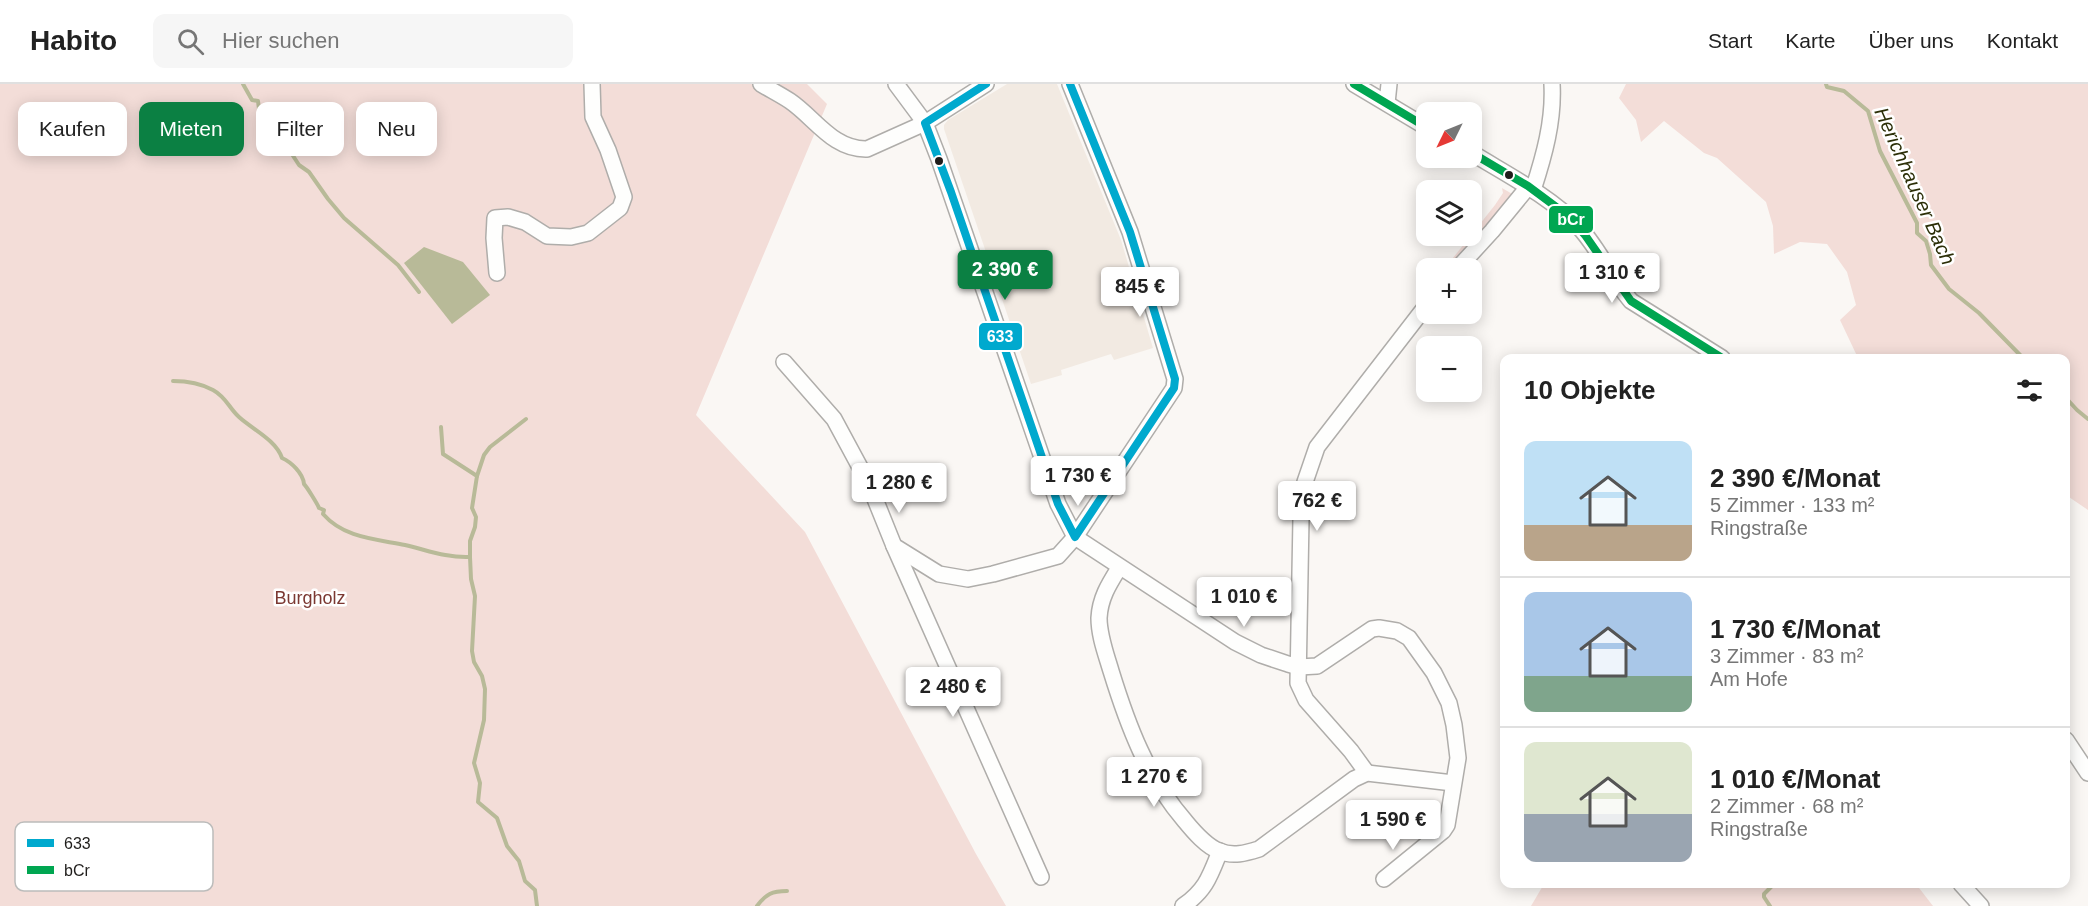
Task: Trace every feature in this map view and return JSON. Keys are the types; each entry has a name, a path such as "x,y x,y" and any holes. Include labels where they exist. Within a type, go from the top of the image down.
{"street":[{"path":"497,273 495,218 508,217 525,222 547,236 571,237 588,233 620,208 624,197 608,150 593,117 592,84"},
{"path":"761,84 790,101 839,143 853,149 867,149 925,123 986,84"},
{"path":"896,84 925,123 1058,504 1075,537 1235,642 1261,655 1299,667 1317,666 1372,629 1379,628 1397,631 1409,638 1434,673 1449,703 1458,758 1447,825 1443,831 1384,879"},
{"path":"894,546 939,573 968,579 1058,556 1075,537 1174,388 1175,379 1130,232 1070,84"},
{"path":"1354,84 1416,121"},
{"path":"1387,103 1389,84"},
{"path":"1467,258 1530,188 1543,160 1550,127 1552,84"},
{"path":"1482,159 1530,188 1576,224 1631,301 1716,354"},
{"path":"1367,773 1351,750 1306,700 1298,682 1301,518 1305,482 1317,447 1416,319"},
{"path":"784,362 834,419 868,484 1041,877"},
{"path":"1119,568 1103,594 1099,618 1101,640 1127,722 1142,757 1176,811 1195,833 1220,851 1241,855 1259,849 1354,779 1367,773 1453,783"},
{"path":"2070,746 2088,773"},
{"path":"1183,906 1197,896 1209,881 1220,851"},
{"path":"1964,888 1980,906"}],"shaded area":[{"path":"1007,84 1057,84 1121,240 1153,348 1114,360 1111,354 1061,370 1062,375 1031,384 944,129 948,120"},
{"path":"424,247 463,262 490,295 452,324 404,263"}],"green space":[{"name":"Burgholz","path":"0,84 807,84 827,104 696,415 805,532 976,854 1006,906 0,906"},
{"path":"1626,84 2088,84 2088,510 2070,498 2070,354 1856,354 1840,320 1856,305 1847,272 1827,244 1800,242 1774,254 1773,226 1766,202 1717,158 1704,153 1664,121 1641,142 1636,120 1619,98"},
{"path":"1502,188 1514,195 1482,233 1482,221 1503,193"},
{"path":"1462,246 1471,246 1461,258 1453,258"},
{"path":"1542,888 1919,888 1933,906 1531,906"}],"waterway":[{"path":"243,84 252,100 258,101 259,109 266,110 270,114 299,165 309,172 344,218 398,265 419,292"},
{"name":"Herichhauser Bach","path":"1826,84 1827,87 1844,91 1868,111 1880,151 1917,223 1917,233 1926,241 1931,265 1949,289 1979,313 2019,354"},
{"path":"173,381 198,384 221,396 239,417 269,440 282,458 296,468 319,508 324,510 323,514 340,528 371,539 445,555 470,557"},
{"name":"Herichhauser Bach","path":"2070,402 2088,419"},
{"path":"477,476 484,455 490,447 526,419"},
{"path":"441,427 443,454 477,476 472,508 476,517 475,527 470,541 471,579 475,596 472,651 485,689 484,720 474,763 480,783 478,802 497,818 507,846 519,861 525,881 535,890 537,906"},
{"path":"1770,888 1764,894 1770,906"},
{"path":"757,906 770,894 787,891"}],"transit line":[{"name":"633","path":"986,84 925,123 951,192 1058,504 1075,537 1174,388 1175,379 1130,232 1070,84"},
{"name":"bCr","path":"1354,84 1416,121"},
{"name":"bCr","path":"1482,159 1528,186 1567,215 1585,235 1631,301 1716,354"}]}
